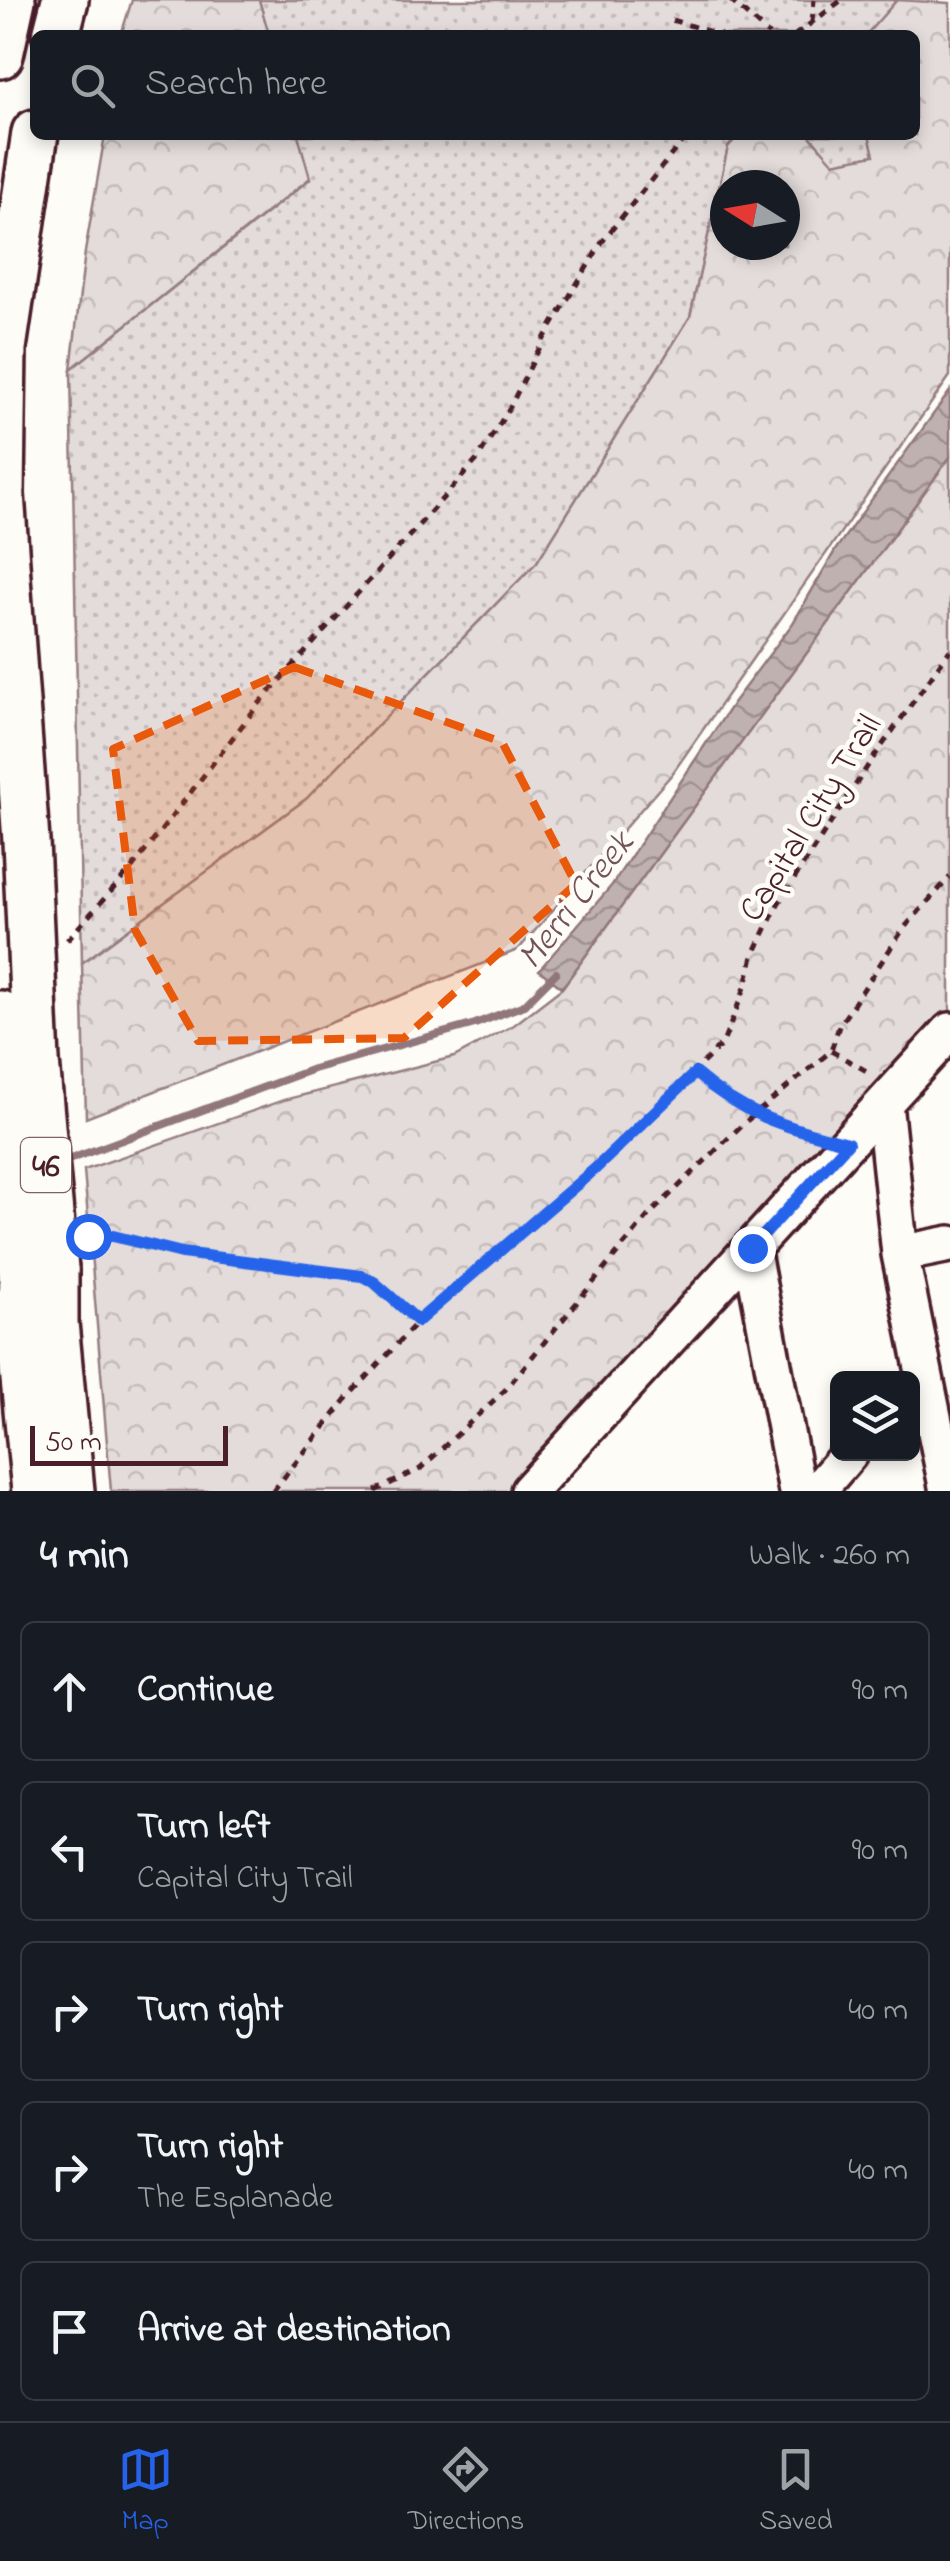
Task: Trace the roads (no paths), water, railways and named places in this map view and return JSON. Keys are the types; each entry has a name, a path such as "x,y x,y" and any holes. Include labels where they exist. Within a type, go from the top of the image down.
{"main road":[{"path":"0,55 12,0"},
{"path":"57,30 65,0"},
{"name":"46","path":"34,140 3,348 1,494 26,841 21,1064 49,1261 71,1491"},
{"name":"46","path":"0,1014 21,1064"},
{"name":"46","path":"36,1491 20,1338 49,1261"}],"street":[{"path":"529,1491 848,1143 879,1089 950,1032"},
{"path":"879,1089 917,1371"},
{"path":"900,1254 950,1244"},
{"path":"752,1248 798,1491"},
{"path":"920,1385 948,1491"},
{"path":"817,1491 843,1461"}],"water":[{"path":"950,391 950,457 562,988 539,970 612,885 733,703 793,623 836,549"}],"waterway":[{"name":"Merri Creek","path":"60,1163 313,1069 475,1024 524,1005 556,973"}]}
